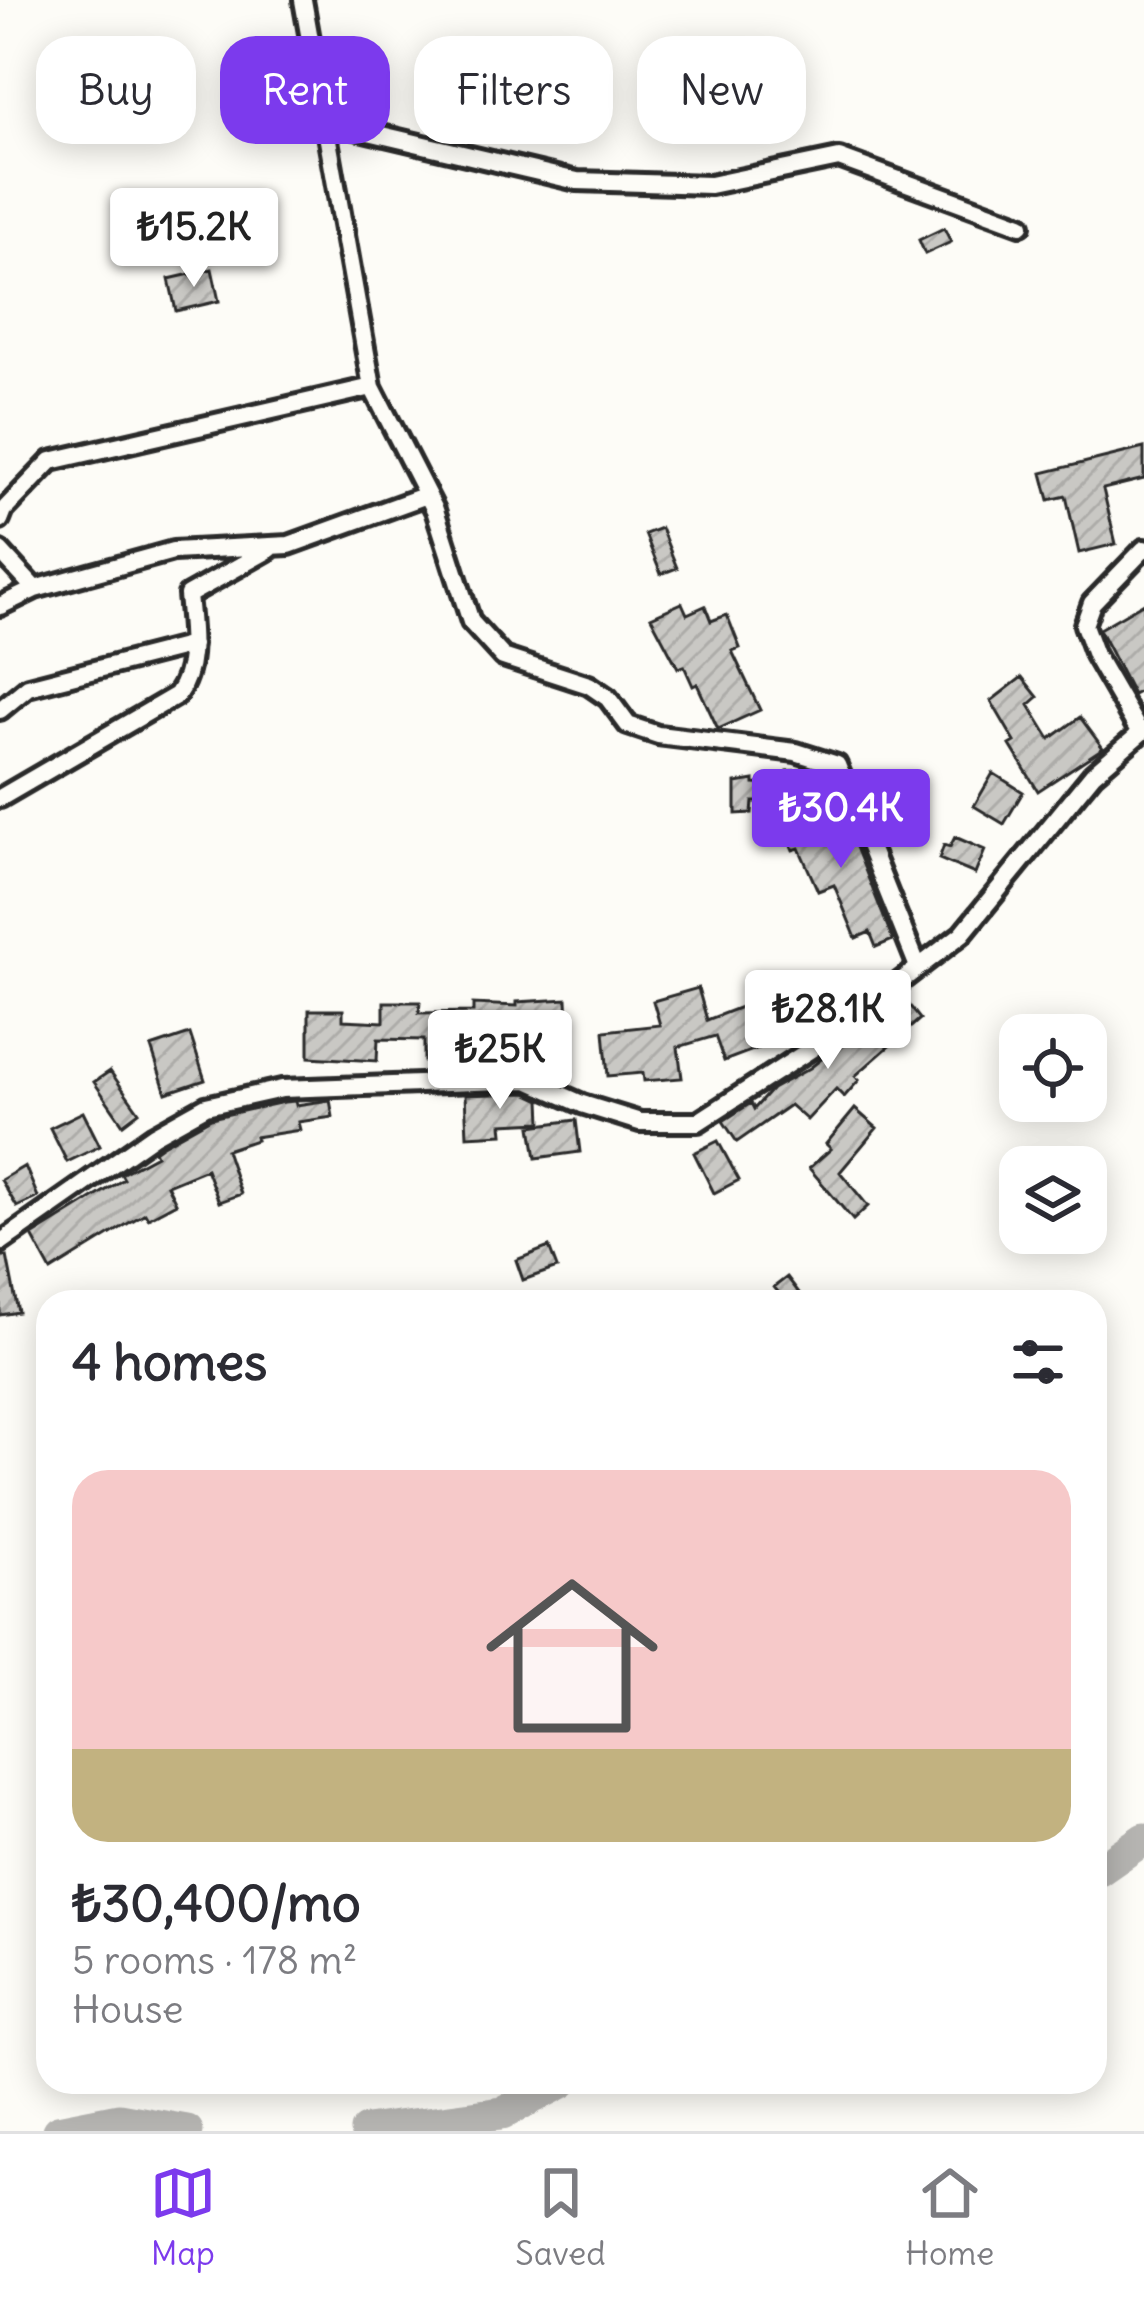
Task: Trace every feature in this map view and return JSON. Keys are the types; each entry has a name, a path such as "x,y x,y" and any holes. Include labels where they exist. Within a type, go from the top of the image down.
{"street":[{"path":"303,0 310,36"},
{"path":"390,137 577,182 710,185 839,158 1021,225"},
{"path":"330,144 372,387 427,495 471,622 503,657 589,685 608,698 628,725 658,735 796,752 837,765 918,967"},
{"path":"0,520 51,461 372,387"},
{"path":"0,606 35,590 173,551 289,545 427,495"},
{"path":"0,798 177,695 189,678 188,595 276,546"},
{"path":"0,1243 154,1135 206,1106 282,1090 528,1080 640,1122 698,1122 819,1044 962,934 1093,774 1142,732 1095,655 1084,625 1092,603 1144,549"},
{"path":"0,551 35,590"},
{"path":"0,710 28,687 192,645"}],"building":[{"path":"944,228 951,242 925,254 919,240"},
{"path":"212,269 219,301 176,311 169,279"},
{"path":"1144,448 1144,479 1103,489 1116,544 1079,553 1066,496 1049,500 1042,473"},
{"path":"661,528 677,568 661,574 645,534"},
{"path":"682,603 687,614 705,606 711,621 727,615 740,648 732,651 760,710 718,729 697,684 693,686 684,666 678,668 651,617"},
{"path":"1144,603 1144,689 1133,695 1099,629"},
{"path":"1022,677 1038,697 1029,705 1050,739 1080,717 1103,748 1038,791 991,701"},
{"path":"801,770 804,802 753,802 752,813 736,814 736,783 754,780 754,784 788,786 787,771"},
{"path":"993,773 1023,792 1004,824 974,806"},
{"path":"840,807 893,940 876,947 870,932 856,938 834,885 818,891 799,848 793,850 785,831"},
{"path":"955,837 985,850 975,874 939,859 944,845 950,847"},
{"path":"698,988 707,1020 769,996 785,1038 724,1061 715,1036 678,1047 682,1078 644,1081 643,1073 608,1076 604,1031 660,1025 653,1001"},
{"path":"902,996 920,1019 855,1076 859,1080 844,1097 836,1089 807,1120 790,1105 737,1142 723,1121 751,1103 754,1109 772,1089 810,1068"},
{"path":"567,999 569,1046 459,1044 459,1061 424,1061 424,1040 378,1039 377,1061 309,1057 309,1010 343,1010 343,1020 384,1022 384,1002 420,1002 419,1013 473,1012 473,1004 517,1006 517,1002"},
{"path":"190,1034 205,1080 166,1093 151,1047"},
{"path":"110,1071 139,1112 123,1124 94,1082"},
{"path":"526,1093 541,1100 542,1122 502,1124 503,1134 467,1136 465,1095"},
{"path":"330,1100 333,1117 298,1122 300,1130 255,1137 226,1150 241,1194 219,1202 206,1169 167,1185 176,1203 148,1218 145,1213 51,1271 32,1236 124,1179 121,1174 156,1155 154,1151 161,1146 211,1118 284,1102"},
{"path":"855,1109 877,1128 840,1172 868,1206 853,1220 809,1168 831,1149 826,1144"},
{"path":"83,1112 100,1146 67,1162 50,1128"},
{"path":"576,1120 580,1152 536,1158 531,1126"},
{"path":"718,1141 739,1180 714,1193 694,1153"},
{"path":"25,1166 38,1197 17,1207 1,1180"},
{"path":"549,1247 557,1268 523,1280 516,1260"},
{"path":"0,1256 7,1256 18,1312 0,1315"},
{"path":"787,1277 797,1290 776,1290 774,1287"}],"waterway":[{"path":"1107,1865 1144,1839"},
{"path":"366,2131 502,2113 539,2094"},
{"path":"58,2131 119,2119 187,2131"}]}
